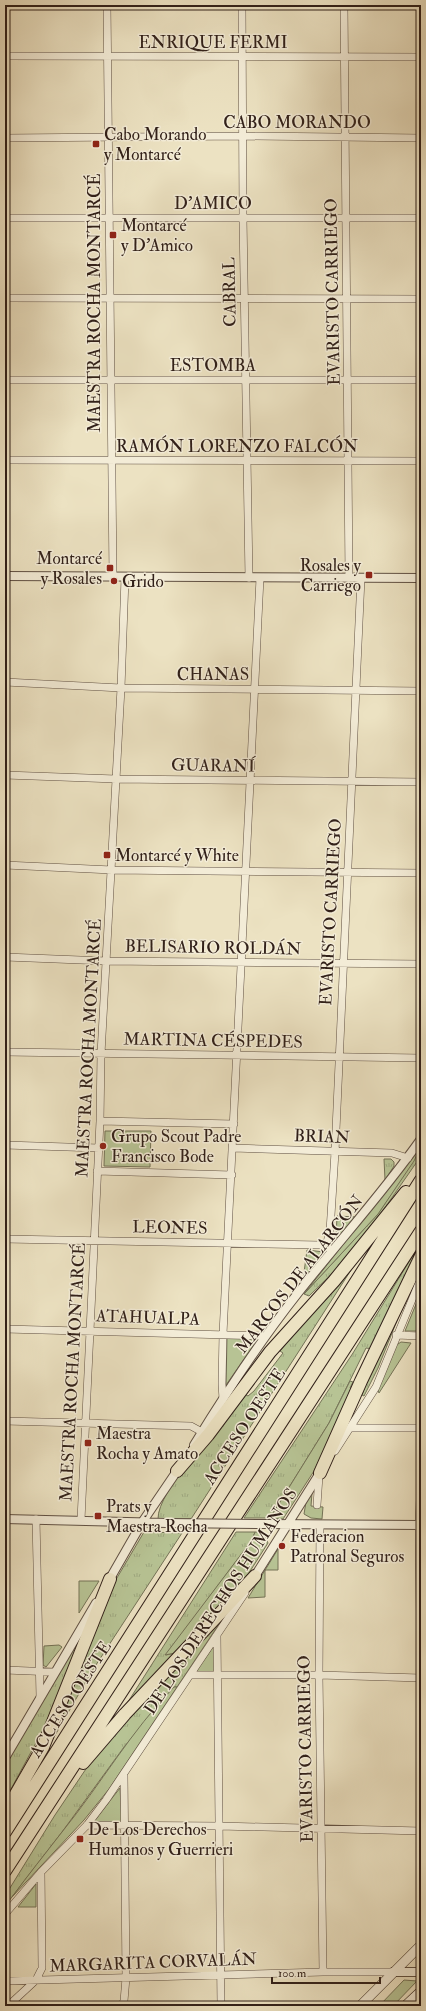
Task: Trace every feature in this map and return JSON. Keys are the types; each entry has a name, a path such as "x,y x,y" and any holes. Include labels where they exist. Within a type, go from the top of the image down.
{"highway":[{"path":"177,1471 208,1435 270,1352 339,1275 421,1175"},
{"name":"ACCESO OESTE","path":"5,1832 421,1180"},
{"path":"5,1871 421,1231"},
{"path":"319,1475 360,1381 421,1256"},
{"path":"41,1816 125,1714 255,1576"},
{"path":"5,1813 43,1747 110,1579"}],"main road":[{"path":"360,2006 421,1945"},
{"path":"405,2006 421,1991"}],"street":[{"name":"MAESTRA ROCHA MONTARCÉ","path":"107,5 107,138 113,578"},
{"name":"CABRAL","path":"242,5 244,136 243,218 249,578"},
{"name":"EVARISTO CARRIEGO","path":"344,5 346,56 345,137 349,578"},
{"name":"ENRIQUE FERMI","path":"5,56 421,57"},
{"name":"CABO MORANDO","path":"5,138 244,136 421,138"},
{"name":"D'AMICO","path":"5,218 421,218"},
{"path":"5,298 421,299"},
{"name":"ESTOMBA","path":"5,380 421,380"},
{"name":"RAMÓN LORENZO FALCÓN","path":"5,460 421,461"},
{"path":"5,576 113,578 421,578"},
{"name":"MAESTRA ROCHA MONTARCÉ","path":"81,1520 93,1241 99,1148 101,1054 121,688 124,578"},
{"path":"224,1399 222,1384 223,1334 234,1148 241,963 260,578"},
{"name":"EVARISTO CARRIEGO","path":"330,1248 361,578"},
{"name":"CHANAS","path":"5,682 121,688 421,691"},
{"name":"GUARANÍ","path":"5,775 116,779 421,782"},
{"path":"5,865 112,870 347,871 421,873"},
{"name":"BELISARIO ROLDÁN","path":"5,957 106,961 421,964"},
{"name":"MARTINA CÉSPEDES","path":"5,1052 421,1058"},
{"path":"100,1121 234,1124"},
{"name":"MARCOS DE ALARCÓN","path":"5,1758 143,1521 265,1336 330,1248 380,1195 421,1140"},
{"path":"5,1145 99,1148"},
{"name":"BRIAN","path":"234,1148 392,1153 408,1158"},
{"path":"97,1171 232,1175"},
{"name":"LEONES","path":"5,1239 228,1242 330,1248"},
{"name":"DE LOS DERECHOS HUMANOS","path":"5,1914 41,1872 87,1826 217,1636 376,1387 396,1335 421,1278"},
{"name":"ATAHUALPA","path":"5,1329 89,1330 265,1336"},
{"path":"396,1335 421,1336"},
{"path":"5,1421 191,1426 202,1432"},
{"path":"350,1428 421,1428"},
{"path":"317,1505 319,1475"},
{"path":"421,1475 421,1700"},
{"path":"5,1519 287,1525 420,1525"},
{"path":"36,1520 38,1671 40,1697"},
{"name":"EVARISTO CARRIEGO","path":"320,1525 319,1675 323,1972"},
{"path":"217,1636 222,2006"},
{"path":"5,1670 55,1672"},
{"path":"191,1675 319,1675 421,1678"},
{"path":"121,2006 124,2001 126,1978 124,1774"},
{"path":"87,1826 220,1826 421,1831"},
{"path":"8,2006 36,1980 42,1968 41,1872"},
{"name":"MARGARITA CORVALÁN","path":"5,1981 323,1972 421,1972"}],"green space":[{"path":"105,1131 151,1131 150,1167 104,1166"},
{"path":"421,1146 414,1161 378,1214 304,1294"},
{"path":"421,1148 421,1156 368,1232 343,1263 309,1296 304,1294 378,1214"},
{"path":"384,1159 391,1159 394,1162 394,1166 385,1180"},
{"path":"337,1216 356,1217 337,1239 336,1238"},
{"path":"307,1250 324,1252 303,1280"},
{"path":"415,1252 417,1253 373,1349 366,1348 329,1423 270,1518 244,1518 353,1353"},
{"path":"351,1267 353,1267 191,1519 158,1519 161,1507 168,1491 179,1473 244,1394 248,1396 254,1391 283,1353 280,1351"},
{"path":"421,1292 421,1331 405,1331"},
{"path":"402,1308 378,1368 364,1396 362,1395 378,1352"},
{"path":"227,1337 258,1339 226,1385"},
{"path":"401,1342 411,1343 379,1393 377,1388 395,1346"},
{"path":"350,1381 353,1382 350,1388 353,1390 314,1471 283,1519 270,1518 329,1423"},
{"path":"312,1493 311,1506 323,1507 322,1519 311,1518 304,1514 306,1502"},
{"path":"144,1532 182,1533 92,1671 46,1751 111,1588"},
{"path":"236,1532 255,1532 252,1540 166,1655 180,1652 126,1705"},
{"path":"255,1532 263,1532 268,1543 247,1576 180,1652 165,1655 252,1540"},
{"path":"278,1549 278,1570 265,1570"},
{"path":"265,1570 265,1597 248,1598"},
{"path":"79,1581 99,1581 79,1613"},
{"path":"231,1606 177,1687 174,1687 124,1747 62,1832 5,1906 5,1896 55,1815 98,1751"},
{"path":"88,1619 90,1619 43,1730 5,1800 5,1763"},
{"path":"215,1644 216,1673 195,1673"},
{"path":"59,1645 62,1647 46,1667 43,1665 44,1646"},
{"path":"174,1687 177,1687 109,1789 84,1820 12,1897 76,1814 144,1721"},
{"path":"120,1788 122,1824 91,1825"},
{"path":"36,1884 36,1907 18,1907"},
{"path":"404,1980 417,1981 393,2006 379,2006"}],"place":[{"name":"Cabo Morando y Montarcé","path":"96,144"},
{"name":"Montarcé y D'Amico","path":"113,235"},
{"name":"Montarcé y Rosales","path":"110,568"},
{"name":"Rosales y Carriego","path":"369,575"},
{"name":"Grido","path":"114,581"},
{"name":"Montarcé y White","path":"107,855"},
{"name":"Grupo Scout Padre Francisco Bode","path":"103,1146"},
{"name":"Maestra Rocha y Amato","path":"88,1443"},
{"name":"Prats y Maestra Rocha","path":"98,1516"},
{"name":"Federacion Patronal Seguros","path":"282,1546"},
{"name":"De Los Derechos Humanos y Guerrieri","path":"80,1839"}]}
